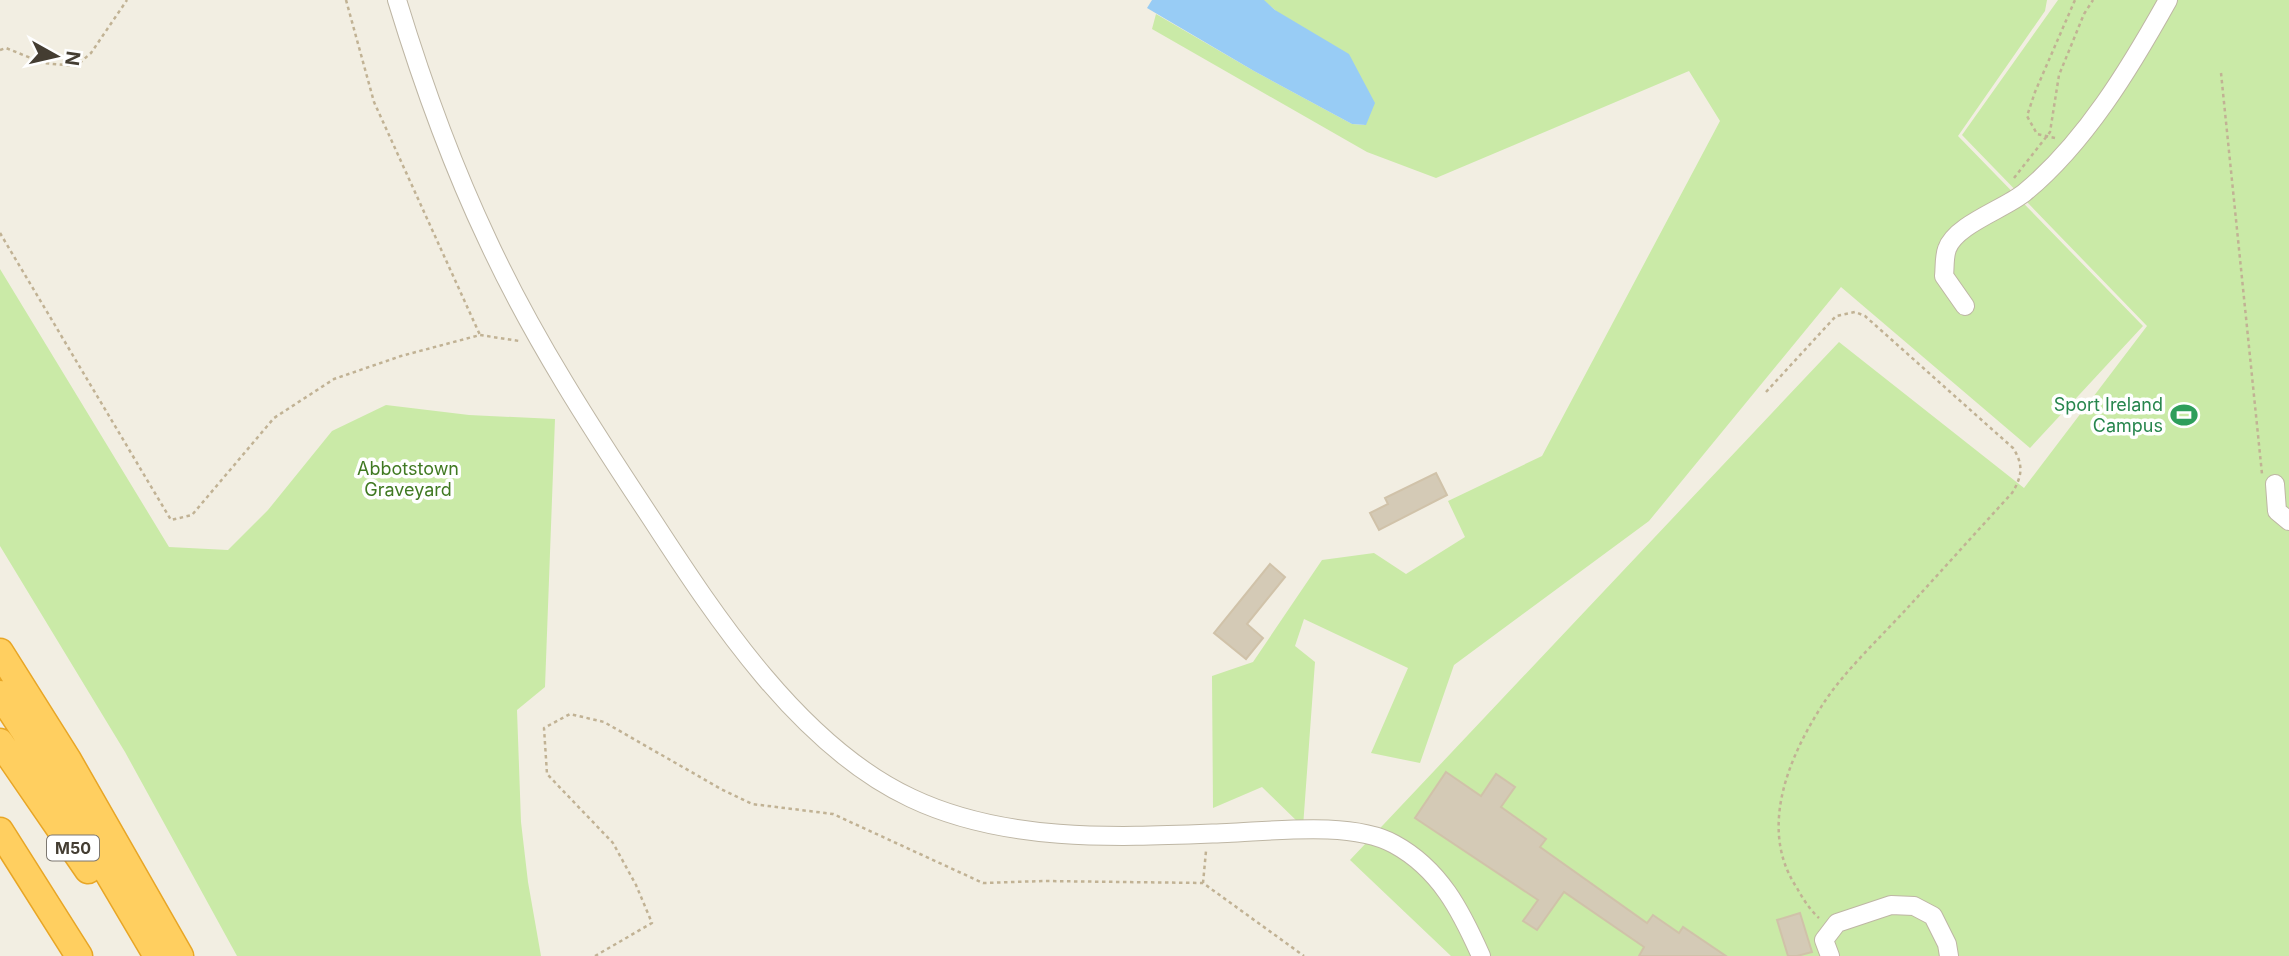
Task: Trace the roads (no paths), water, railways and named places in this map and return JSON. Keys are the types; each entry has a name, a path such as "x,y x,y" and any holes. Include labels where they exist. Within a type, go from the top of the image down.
{"highway":[{"path":"0,652 68,760 180,956"},
{"path":"0,694 157,956"},
{"name":"M50","path":"0,742 110,902 142,956"},
{"name":"M50","path":"0,831 79,956"},
{"path":"0,860 62,956"}],"lane":[{"path":"397,0 421,78 448,149 488,242 543,344 601,443 726,629 775,688 831,745 876,779 912,799 963,818 1023,831 1111,834 1307,829 1359,832 1393,843 1430,871 1460,909 1481,956"},
{"path":"1965,306 1944,275 1947,249 1955,236 2023,194 2058,159 2095,115 2130,66 2168,0"},
{"path":"2275,484 2277,511 2289,521"},
{"path":"1830,956 1824,940 1837,923 1891,905 1914,906 1933,916 1947,944 1949,956"}],"water":[{"path":"1152,0 1264,0 1275,10 1349,54 1375,103 1366,125 1352,124 1254,71 1147,8"}],"place":[{"name":"Sport Ireland Campus","path":"2184,415"}],"park label":[{"name":"Abbotstown Graveyard","path":"408,479"}]}
